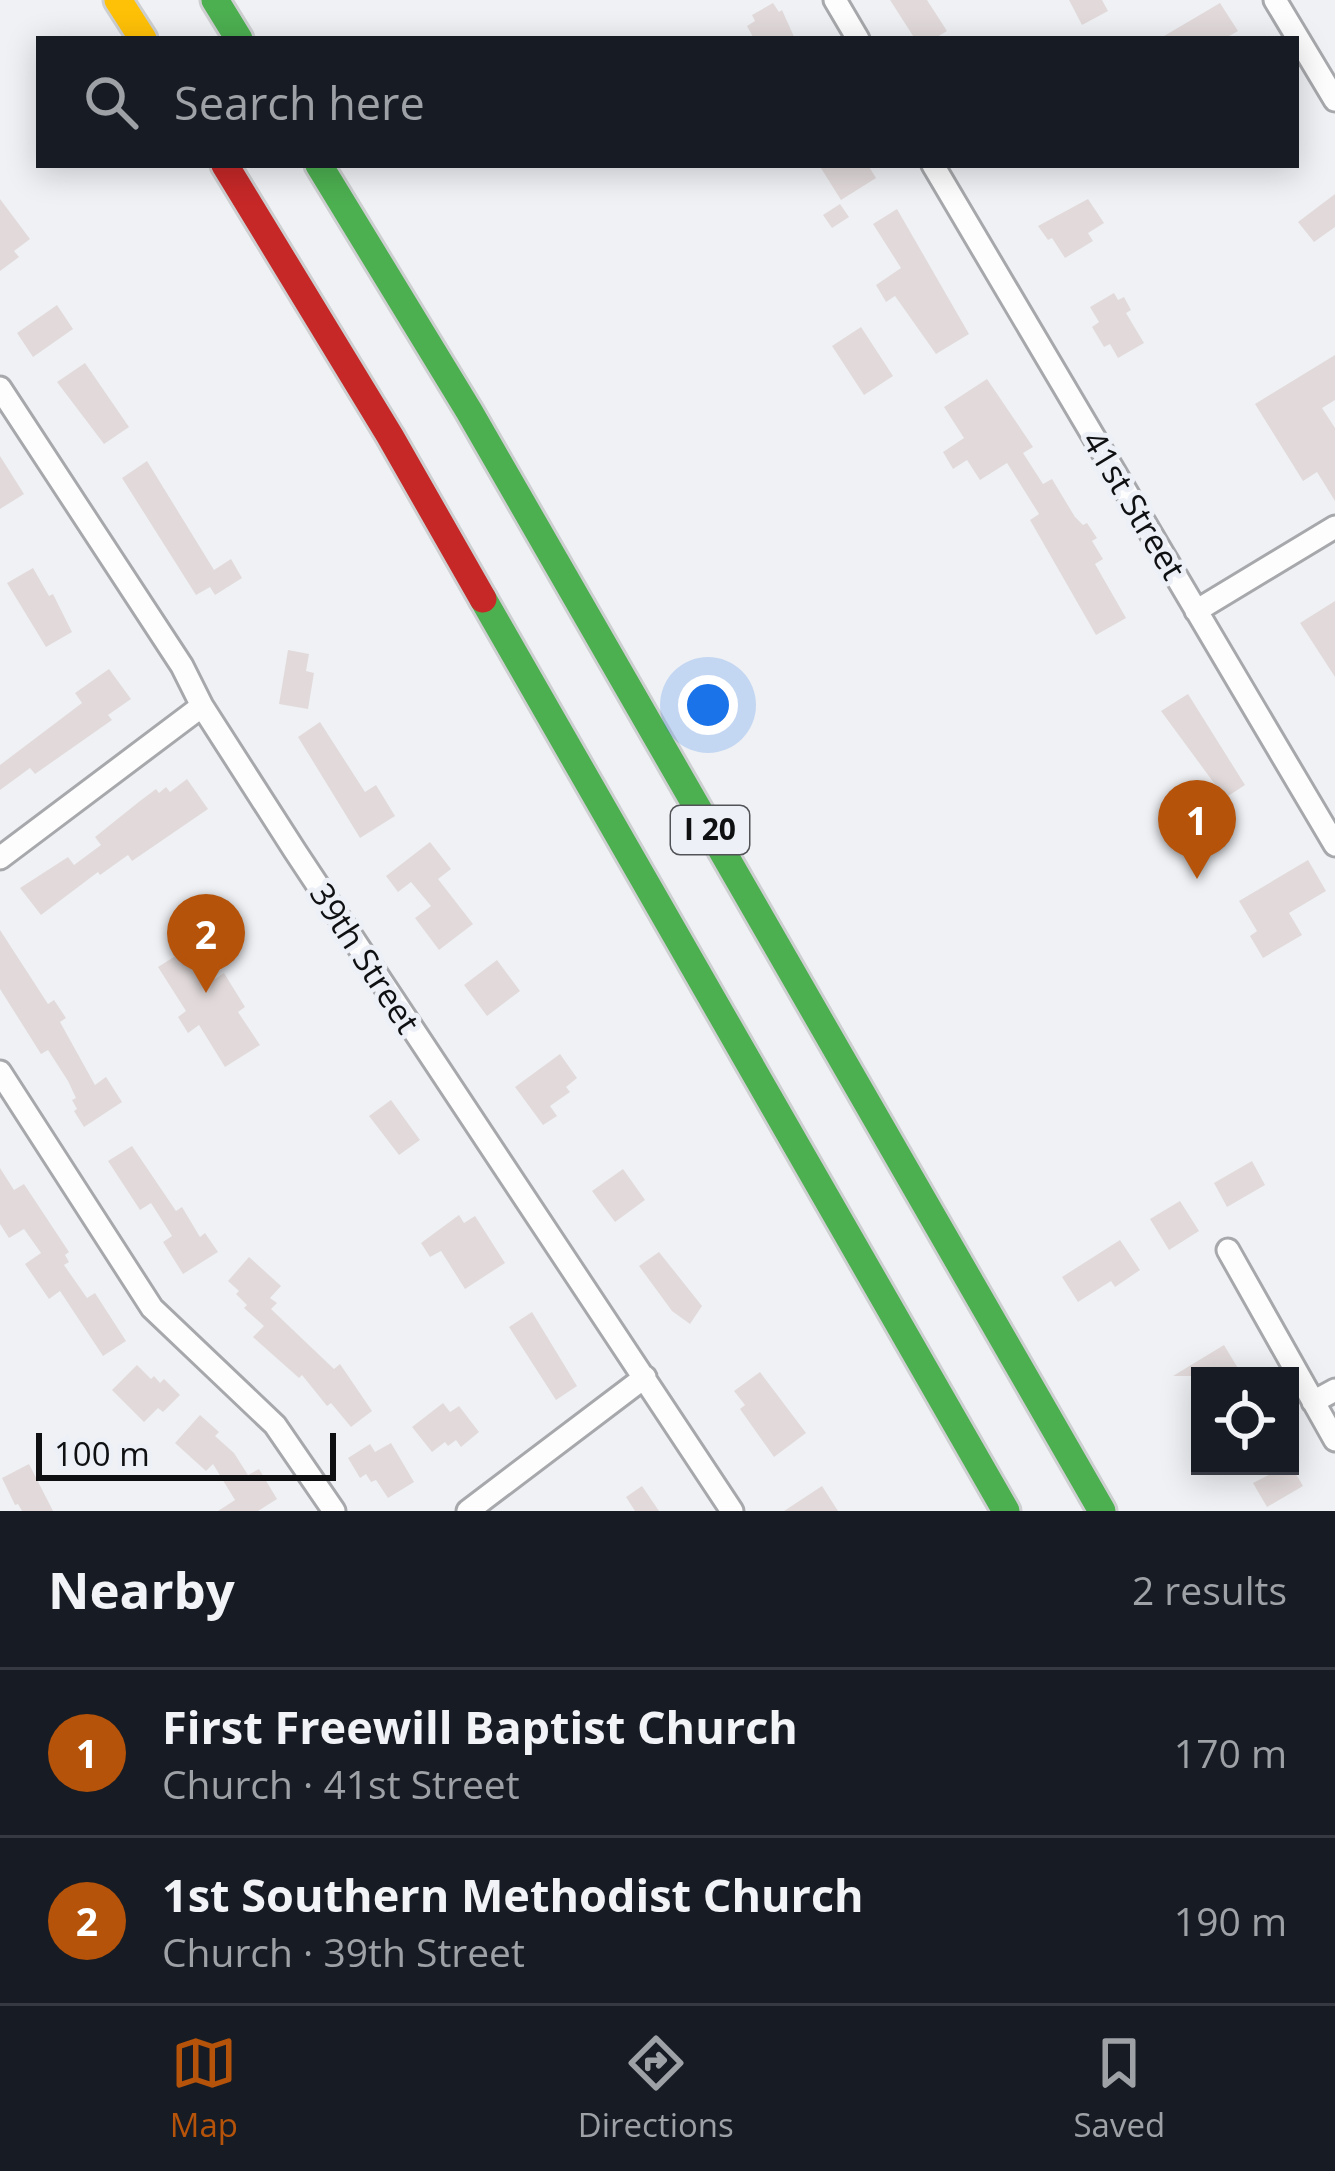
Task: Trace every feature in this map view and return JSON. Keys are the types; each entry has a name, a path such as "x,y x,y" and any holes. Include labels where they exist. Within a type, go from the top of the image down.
{"highway":[{"path":"118,0 141,36"},
{"path":"215,0 237,36"},
{"name":"I 20","path":"227,168 401,456 1006,1511"},
{"name":"I 20","path":"321,168 469,411 1102,1511"}],"street":[{"path":"835,0 856,36"},
{"path":"1275,0 1297,36"},
{"path":"1299,40 1335,100"},
{"name":"41st Street","path":"935,168 1335,845"},
{"name":"39th Street","path":"2,397 732,1511"},
{"path":"1196,611 1335,527"},
{"path":"0,858 202,706"},
{"path":"0,1072 152,1308 275,1425 334,1511"},
{"path":"1228,1250 1335,1440"},
{"path":"468,1511 645,1377"},
{"path":"1313,1402 1335,1390"}],"building":[{"path":"890,0 927,0 947,31 939,36 913,36"},
{"path":"1069,0 1102,0 1108,11 1082,25"},
{"path":"773,3 782,10 794,36 752,36 747,26 755,21 752,15"},
{"path":"1220,3 1238,31 1229,36 1164,36"},
{"path":"821,168 870,168 876,178 841,200"},
{"path":"1335,194 1335,227 1314,242 1298,222"},
{"path":"0,199 30,239 14,251 19,257 0,271"},
{"path":"1088,199 1104,223 1088,233 1093,241 1065,258 1038,226"},
{"path":"840,204 849,217 832,228 823,215"},
{"path":"897,209 969,334 936,354 895,296 886,302 876,285 901,268 873,224"},
{"path":"1114,293 1118,300 1124,297 1131,310 1126,313 1144,343 1118,358 1110,344 1104,347 1092,327 1099,322 1090,307"},
{"path":"57,305 73,329 33,357 17,333"},
{"path":"861,327 893,376 864,395 832,346"},
{"path":"1335,355 1335,400 1322,408 1335,428 1335,501 1317,472 1303,481 1255,404"},
{"path":"85,363 129,427 104,444 57,382"},
{"path":"987,379 1033,447 1023,453 1043,484 1052,479 1075,517 1087,523 1097,538 1092,541 1103,559 1095,564 1126,618 1096,635 1030,520 1039,514 1007,463 980,480 967,460 953,469 943,452 964,438 944,407"},
{"path":"0,456 24,494 0,509"},
{"path":"147,461 214,570 231,559 242,578 215,595 210,587 196,595 122,478"},
{"path":"33,568 72,632 46,647 7,583"},
{"path":"1335,601 1335,677 1300,623"},
{"path":"288,650 309,654 306,671 314,673 308,709 279,704"},
{"path":"109,669 131,699 108,715 112,720 35,774 30,768 0,790 0,765 82,703 75,693"},
{"path":"1188,694 1245,785 1225,798 1161,711"},
{"path":"320,722 365,792 376,785 395,816 360,838 298,737"},
{"path":"187,779 208,809 132,861 128,855 98,872 41,915 20,888 68,857 74,865 101,845 95,837 140,801 156,789 159,793 166,787 170,792"},
{"path":"430,842 451,869 438,879 473,924 439,950 415,918 431,906 411,882 398,892 386,876"},
{"path":"1308,860 1326,891 1289,913 1302,935 1263,958 1250,936 1257,931 1239,901"},
{"path":"0,930 48,1004 54,1000 66,1018 60,1022 95,1085 106,1077 122,1102 84,1127 74,1111 72,1100 76,1098 68,1081 48,1050 41,1054 0,989"},
{"path":"193,945 215,979 224,973 245,1007 238,1012 260,1045 225,1067 199,1025 188,1033 178,1017 186,1011 158,967"},
{"path":"497,960 520,991 487,1016 464,985"},
{"path":"560,1054 577,1078 566,1087 570,1092 550,1106 557,1116 543,1125 515,1087"},
{"path":"391,1100 420,1140 399,1155 369,1116"},
{"path":"132,1146 176,1211 182,1207 200,1237 205,1233 218,1252 183,1274 163,1242 172,1236 151,1203 140,1210 108,1161"},
{"path":"1252,1161 1265,1185 1227,1207 1214,1183"},
{"path":"0,1168 14,1190 24,1184 69,1252 64,1265 87,1298 95,1293 126,1341 103,1356 60,1291 49,1299 25,1264 41,1253 24,1229 9,1238 0,1224"},
{"path":"623,1169 645,1200 615,1222 592,1191"},
{"path":"1180,1201 1199,1231 1169,1250 1150,1219"},
{"path":"459,1215 464,1223 475,1216 505,1263 465,1289 441,1251 430,1257 421,1243"},
{"path":"1120,1240 1140,1270 1115,1287 1111,1281 1078,1302 1062,1277"},
{"path":"659,1252 702,1306 690,1324 672,1311 639,1266"},
{"path":"249,1257 281,1286 270,1298 277,1303 271,1309 334,1369 340,1364 372,1411 351,1427 302,1375 299,1378 253,1337 264,1326 244,1308 247,1305 236,1294 239,1291 228,1281"},
{"path":"532,1312 577,1386 556,1400 509,1327"},
{"path":"1224,1345 1237,1367 1191,1367 1191,1376 1173,1376"},
{"path":"137,1365 151,1379 154,1376 160,1383 164,1379 180,1395 144,1422 112,1390"},
{"path":"760,1372 806,1433 774,1457 740,1409 745,1405 734,1391"},
{"path":"443,1403 450,1412 459,1406 479,1432 461,1447 456,1440 432,1452 412,1427"},
{"path":"200,1415 219,1432 215,1436 248,1475 259,1469 277,1499 258,1511 218,1511 235,1500 213,1464 206,1471 175,1443"},
{"path":"391,1443 414,1482 388,1498 376,1480 371,1482 366,1474 360,1478 348,1458 370,1444 375,1452"},
{"path":"29,1464 53,1511 22,1511 15,1505 2,1478"},
{"path":"1269,1475 1296,1475 1303,1486 1267,1507 1253,1483"},
{"path":"642,1486 659,1511 635,1511 626,1497"},
{"path":"822,1486 838,1511 784,1511"}],"traffic: fast":[{"path":"215,0 237,36"},
{"path":"321,168 469,411 1102,1511"},
{"path":"483,599 1006,1511"}],"traffic: slow":[{"path":"118,0 141,36"}],"traffic: jam":[{"path":"227,168 483,599"}],"place":[{"name":"First Freewill Baptist Church","path":"1197,879"},
{"name":"1st Southern Methodist Church","path":"206,993"}]}
